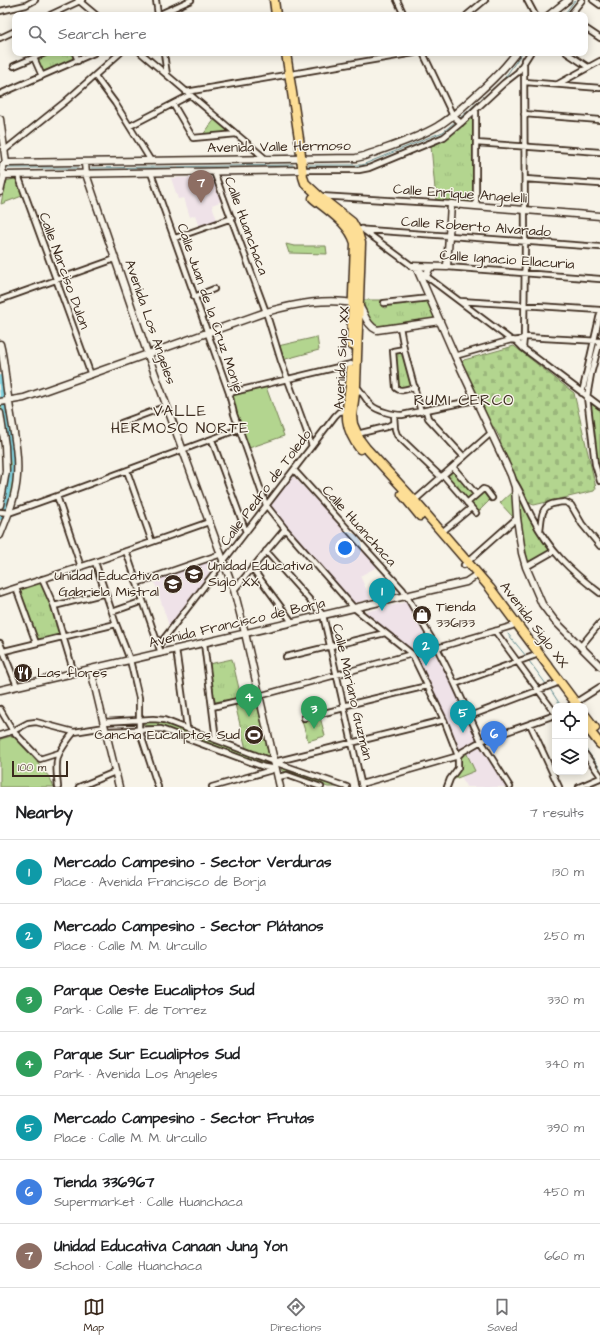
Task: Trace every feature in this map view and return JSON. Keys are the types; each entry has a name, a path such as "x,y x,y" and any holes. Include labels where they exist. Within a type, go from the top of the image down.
{"highway":[{"path":"274,0 276,12"},
{"path":"278,0 280,12"},
{"name":"Avenida Siglo XX","path":"283,56 287,74 300,159 300,184 303,190 344,224 356,230"},
{"name":"Avenida Siglo XX","path":"286,56 287,74"},
{"name":"Avenida Siglo XX","path":"300,170 305,183 318,196 349,220 356,230 354,243 355,304 353,384 349,410 350,429 356,444 442,532 537,655 572,703"},
{"name":"Avenida Siglo XX","path":"353,384 351,364 355,304"},
{"name":"Avenida Siglo XX","path":"349,410 358,434 366,448 466,563"},
{"name":"Avenida Siglo XX","path":"476,576 512,626 537,655 554,684 571,703"},
{"path":"588,720 600,735"},
{"path":"588,728 600,744"}],"street":[{"path":"0,11 26,5 35,0"},
{"path":"56,12 80,0 93,12"},
{"path":"156,0 158,12"},
{"path":"165,12 191,0"},
{"path":"397,0 403,12"},
{"path":"471,12 485,0"},
{"path":"528,0 534,12"},
{"path":"552,12 568,0"},
{"path":"572,12 582,0"},
{"path":"593,0 600,5"},
{"path":"588,30 600,38"},
{"path":"0,38 12,32"},
{"path":"14,66 38,56"},
{"path":"76,56 78,61"},
{"path":"0,94 88,56"},
{"path":"5,150 95,76 117,56"},
{"path":"145,56 268,160"},
{"path":"164,56 167,75"},
{"path":"130,126 173,104 188,93 287,74 396,56"},
{"path":"424,56 453,116 461,123"},
{"name":"Avenida Valle Hermoso","path":"6,163 356,158 422,134 438,126 453,116 489,84 514,56"},
{"path":"476,206 476,109 518,72 527,56"},
{"path":"572,56 588,67"},
{"path":"34,58 42,76"},
{"path":"523,348 525,242 524,60"},
{"path":"556,84 600,61"},
{"path":"95,76 115,103 151,161"},
{"path":"524,82 600,88"},
{"path":"173,104 193,138 237,134"},
{"name":"Avenida Valle Hermoso","path":"4,175 359,170 369,168 444,137 476,109"},
{"path":"524,114 600,120"},
{"path":"0,119 6,163 3,165 2,170 4,175 1,182 0,191"},
{"path":"476,143 600,152"},
{"name":"Avenida Los Angeles","path":"85,163 86,174 148,355 234,590 246,632 280,787"},
{"name":"Calle Juan de la Cruz Monje","path":"151,172 229,393 239,429 266,505 354,608 412,654"},
{"name":"Calle Huanchaca","path":"214,172 266,312 288,380 312,446"},
{"name":"Calle Narciso Dulon","path":"18,175 55,280 91,375"},
{"path":"525,179 600,184"},
{"name":"Calle Enrique Angelelli","path":"318,196 451,204 600,216"},
{"path":"447,268 451,204"},
{"path":"174,238 232,218"},
{"path":"356,230 426,276 600,406"},
{"name":"Calle Roberto Alvarado","path":"356,230 582,247 600,247"},
{"path":"0,300 115,259"},
{"path":"426,276 430,267"},
{"path":"414,268 430,298 475,400 531,516 554,551 566,566 600,593"},
{"name":"Calle Ignacio Ellacuria","path":"414,268 447,268 600,279"},
{"path":"194,297 214,289"},
{"path":"384,303 430,298"},
{"path":"460,301 600,310"},
{"path":"0,402 24,398 208,334 266,312 299,304 336,302 355,304 373,328 377,330 440,322"},
{"path":"582,393 600,314"},
{"path":"400,327 404,349 423,411 464,457"},
{"path":"455,356 521,340 524,337 600,341 591,374 587,397 597,470 600,481"},
{"path":"0,344 4,359 8,401 16,448 17,470 16,488 9,513 0,534"},
{"path":"404,349 393,351 396,388 401,390 415,386"},
{"path":"229,393 351,364"},
{"path":"353,384 371,406 394,415 402,416 475,400"},
{"path":"121,423 167,406"},
{"name":"Calle Pedro de Toledo","path":"159,645 335,416 339,412 349,410"},
{"path":"0,413 2,446 6,471 0,505"},
{"path":"394,415 397,435 442,476 476,513"},
{"path":"358,434 386,427 394,423"},
{"path":"0,512 9,513 239,429"},
{"path":"412,502 491,433"},
{"path":"212,440 246,532"},
{"path":"453,466 476,494"},
{"name":"Calle Huanchaca","path":"294,470 403,590 455,684 481,741 510,787"},
{"path":"597,470 600,474"},
{"path":"127,471 152,542"},
{"path":"511,475 515,487 517,518 522,553 526,567 542,604 554,620 600,666"},
{"path":"467,502 484,489 492,498"},
{"path":"57,496 80,567"},
{"path":"540,530 542,515 545,508 553,504 566,502 571,505 582,524 600,546"},
{"path":"442,532 472,508"},
{"path":"466,563 517,518"},
{"path":"0,593 95,562 209,522"},
{"path":"234,590 285,529"},
{"path":"126,551 161,653"},
{"name":"Calle Mariano Guzmán","path":"266,551 323,615 362,785"},
{"path":"526,567 554,551"},
{"path":"137,583 221,554"},
{"path":"95,562 130,660 139,698 139,729 158,787"},
{"path":"252,568 292,622"},
{"name":"Avenida Francisco de Borja","path":"0,690 176,649 204,644 246,632 466,582 476,576"},
{"path":"42,579 54,606 74,673"},
{"path":"16,588 36,643"},
{"path":"54,606 106,593"},
{"path":"112,612 143,601"},
{"path":"581,646 600,623"},
{"path":"2,652 116,624"},
{"path":"436,648 512,626"},
{"path":"494,631 552,710"},
{"path":"286,657 386,632"},
{"path":"0,643 2,652 17,686"},
{"path":"204,644 216,740"},
{"path":"176,649 187,728"},
{"path":"212,707 259,696 412,654 444,720 458,756 458,768 446,787"},
{"path":"455,684 537,655"},
{"path":"91,670 119,787"},
{"path":"470,716 554,684"},
{"path":"304,718 427,686"},
{"path":"576,703 600,687"},
{"path":"0,709 13,731 40,759 59,753"},
{"path":"362,785 458,756 481,741 552,715"},
{"path":"0,735 13,731 28,723 36,722 74,732 105,727 138,719 158,719 187,728 274,762 347,787"},
{"path":"274,762 444,720"},
{"path":"530,724 559,787"},
{"path":"105,727 139,729 155,728 169,731 264,767 276,769"},
{"path":"58,787 56,762 59,753 74,732"},
{"path":"579,787 600,776 588,758"},
{"path":"251,762 254,767 254,772 252,775"},
{"path":"212,787 276,769"},
{"path":"79,787 115,772"},
{"path":"278,777 287,775 321,787"}],"shaded area":[{"path":"211,177 214,180 222,201 212,205 217,220 199,226 195,215 190,217 184,198 178,199 171,178"},
{"path":"292,475 379,566 360,576 371,599 354,603 287,527 270,505"},
{"path":"215,559 216,564 169,626 154,580"},
{"path":"406,602 455,690 480,747 506,787 466,787 461,776 475,771 466,753 461,756 448,721 415,655 410,648 364,612"}],"green space":[{"path":"42,56 74,56 75,59 42,74 36,59"},
{"path":"215,119 231,133 202,136"},
{"path":"472,119 474,120 474,202 436,200 431,146 449,136 467,121"},
{"path":"16,179 22,196 1,204 6,181"},
{"path":"286,244 294,246 326,246 327,254 289,253"},
{"path":"363,300 382,300 380,305 385,308 388,304 426,300 428,301 436,319 383,327 378,326 370,322 367,318"},
{"path":"317,337 319,350 282,360 278,346"},
{"path":"514,346 574,393 596,488 594,491 534,505 529,503 499,443 501,440 494,427 492,427 462,365 464,360"},
{"path":"404,351 413,386 401,389 397,386 395,354"},
{"path":"266,387 284,436 249,448 231,396"},
{"path":"588,400 600,408 600,472 597,463"},
{"path":"7,403 16,464 14,486 7,511 1,510 7,481 6,446 0,405"},
{"path":"454,471 472,492 472,495 468,499 465,499 447,477"},
{"path":"513,491 515,508 513,517 500,503"},
{"path":"482,492 486,493 489,497 489,501 477,513 470,503"},
{"path":"519,497 521,498 531,520 550,550 528,562 519,520"},
{"path":"42,582 60,630 59,635 37,640 20,590"},
{"path":"232,659 241,697 215,702 209,664"},
{"path":"256,699 269,757 246,749 235,704"},
{"path":"320,717 325,736 308,741 302,721"},
{"path":"143,721 164,722 268,762 269,764 267,765 164,727 144,725 142,723"},
{"path":"12,736 17,738 50,778 54,787 0,787 0,739"},
{"path":"466,752 475,771 452,780 460,767 460,758"},
{"path":"281,766 344,787 328,787 282,771"}],"waterway":[{"path":"566,12 575,0"},
{"path":"460,118 504,79 520,56"},
{"path":"308,165 362,165 443,132 455,122"},
{"path":"91,168 293,165"},
{"path":"6,168 78,168"},
{"path":"0,377 2,396"},
{"path":"4,407 13,465 5,507"},
{"path":"508,634 526,656"},
{"path":"529,661 546,684"},
{"path":"550,689 559,703"},
{"path":"588,752 600,768"}],"place":[{"name":"Unidad Educativa Canaan Jung Yon","path":"201,203"},
{"name":"Unidad Educativa Siglo XX","path":"194,574"},
{"name":"Unidad Educativa Gabriela Mistral","path":"173,584"},
{"name":"Mercado Campesino - Sector Verduras","path":"382,611"},
{"name":"Tienda 336133","path":"422,615"},
{"name":"Mercado Campesino - Sector Plátanos","path":"426,666"},
{"name":"Las flores","path":"23,673"},
{"name":"Parque Sur Ecualiptos Sud","path":"249,717"},
{"name":"Parque Oeste Eucaliptos Sud","path":"314,729"},
{"name":"Mercado Campesino - Sector Frutas","path":"463,733"},
{"name":"Cancha Eucaliptos Sud","path":"254,735"},
{"name":"Tienda 336967","path":"494,754"}],"district":[{"name":"RUMI CERCO","path":"464,400"},
{"name":"VALLE HERMOSO NORTE","path":"180,420"}]}
